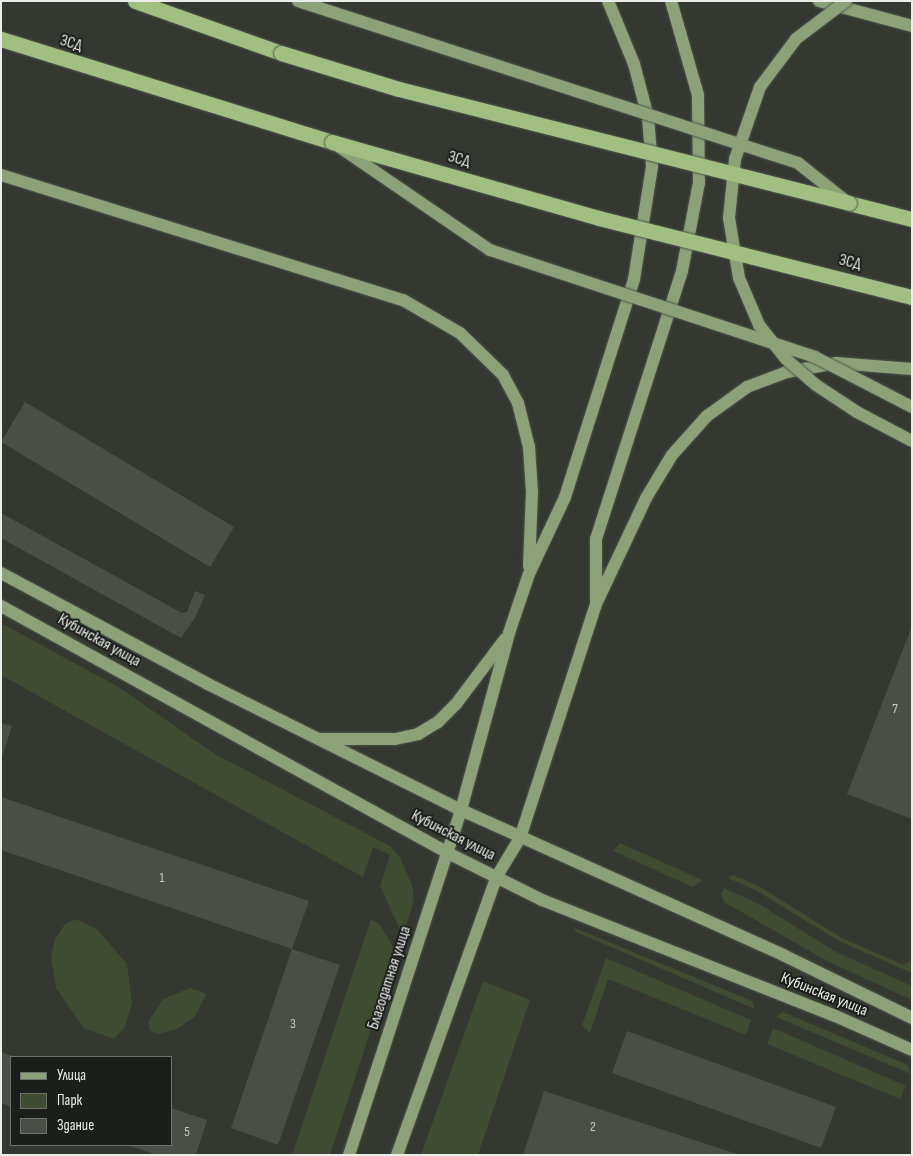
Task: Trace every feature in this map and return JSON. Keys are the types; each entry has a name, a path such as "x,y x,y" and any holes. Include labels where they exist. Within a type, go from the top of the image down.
{"highway":[{"path":"135,1 281,53 399,89 912,219"},
{"name":"ЗСД","path":"1,39 332,142 599,218 912,296"}],"main road":[{"path":"298,1 798,163 849,204"},
{"path":"529,574 568,488 618,335 646,221 652,166 648,117 634,64 608,1"},
{"path":"596,604 596,540 682,271 699,183 698,95 671,1"},
{"path":"819,1 912,26"},
{"path":"846,1 796,39 760,87 735,159 729,218 739,278 759,325 781,352 816,385 857,412 912,441"},
{"path":"332,142 490,250 815,357 912,407"},
{"path":"1,175 403,300 460,333 503,375 518,404 529,446 532,492 529,574"},
{"path":"397,1155 497,876 520,838 596,604 646,498 672,455 707,416 747,388 787,372 836,363 912,369"},
{"name":"Кубинская улица","path":"1,573 316,739 461,810 774,951 912,1018"},
{"name":"Благодатная улица","path":"349,1155 448,853 509,634 529,574"},
{"name":"Кубинская улица","path":"1,606 448,853 542,900 833,1015 912,1050"},
{"path":"316,739 395,739 418,734 438,722 456,704 509,634"}],"green space":[{"path":"1,623 120,688 215,754 390,846 400,858 412,885 414,899 403,936 380,886 390,855 373,847 363,877 1,675"},
{"path":"620,843 702,880 693,887 613,851"},
{"path":"733,875 760,887 842,938 903,965 910,960 912,973 839,941 757,891 728,878"},
{"path":"724,888 757,903 834,951 912,986 912,1000 829,962 724,902 721,894"},
{"path":"75,919 97,929 127,964 132,1003 125,1027 114,1039 84,1028 56,988 51,957 55,939 65,924"},
{"path":"371,919 380,925 396,952 330,1155 292,1155"},
{"path":"575,928 752,1001 755,1009 574,931"},
{"path":"606,958 751,1020 746,1035 608,979 590,1033 582,1025"},
{"path":"483,981 530,1000 478,1155 421,1155"},
{"path":"190,988 207,994 194,1017 177,1029 157,1034 150,1030 148,1022 163,999"},
{"path":"783,1012 908,1065 911,1074 776,1017"},
{"path":"773,1028 906,1086 900,1099 767,1044"}],"building":[{"path":"25,402 234,527 210,567 1,442"},
{"path":"1,513 182,613 187,612 195,591 205,595 196,616 181,638 1,538"},
{"path":"912,626 912,819 847,794"},
{"path":"1,723 12,726 2,757 1,757"},
{"path":"1,797 309,901 292,949 1,850"},
{"path":"292,949 340,965 278,1145 231,1128"},
{"path":"627,1031 836,1107 821,1148 612,1073"},
{"path":"1,1052 13,1056 10,1056 10,1107 1,1103"},
{"path":"544,1091 737,1154 523,1155"},
{"path":"172,1108 207,1120 196,1155 157,1155 131,1146 172,1146"}]}
